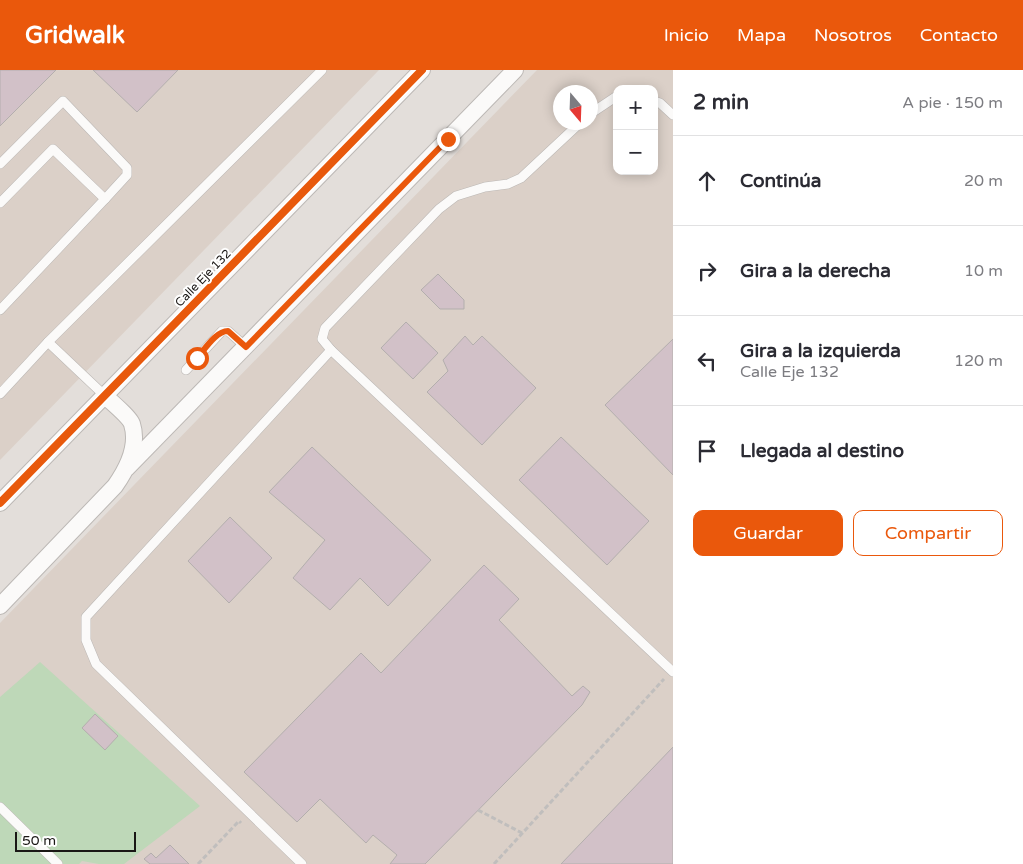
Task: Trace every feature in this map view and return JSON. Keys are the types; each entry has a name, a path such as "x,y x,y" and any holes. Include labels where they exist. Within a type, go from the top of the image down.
{"street":[{"name":"Calle Eje 132","path":"0,503 422,70"},
{"path":"0,606 115,486 128,468 515,70"},
{"path":"104,395 131,422 134,444 128,468"}],"lane":[{"path":"0,394 48,342 322,70"},
{"path":"598,109 613,99"},
{"path":"0,164 63,101 127,168 127,175 0,310"},
{"path":"658,102 673,115"},
{"path":"572,130 521,178 508,184 485,187 456,196 439,209 324,328 322,340 672,672"},
{"path":"0,203 53,149 105,199"},
{"path":"186,370 222,331 228,331 246,347"},
{"path":"48,342 104,395"},
{"path":"302,864 96,664 86,640 86,617 331,350"},
{"path":"0,807 58,864"}],"path":[{"path":"494,864 672,672"},
{"path":"478,810 522,833"},
{"path":"198,864 239,821 246,827"}],"shaded area":[{"path":"0,70 379,70 0,460"},
{"path":"537,70 673,70 673,864 0,864 0,623"}],"green space":[{"path":"40,662 200,806 124,864 99,864 82,861 79,864 0,864 0,697"}],"building":[{"path":"0,70 56,70 0,126"},
{"path":"93,70 178,70 137,112"},
{"path":"438,274 464,300 464,309 440,309 421,290"},
{"path":"406,322 438,353 413,379 381,348"},
{"path":"465,336 473,345 482,336 536,388 482,445 427,392 448,371 443,360"},
{"path":"673,339 673,475 605,405"},
{"path":"561,437 649,521 607,565 519,480"},
{"path":"312,447 431,560 388,606 360,578 330,610 293,578 325,540 269,492"},
{"path":"230,517 272,558 229,603 188,561"},
{"path":"484,565 519,599 499,620 572,696 583,686 590,692 582,705 425,864 390,864 397,855 373,835 366,843 320,799 297,822 244,772 361,653 381,673"},
{"path":"95,714 118,736 105,750 82,728"},
{"path":"673,747 673,864 561,864"},
{"path":"170,845 189,864 150,864 144,859 151,853 156,858"}],"cycle path":[{"path":"0,503 422,70"}],"route":[{"path":"197,358 222,331 228,331 246,347 448,139"}]}
